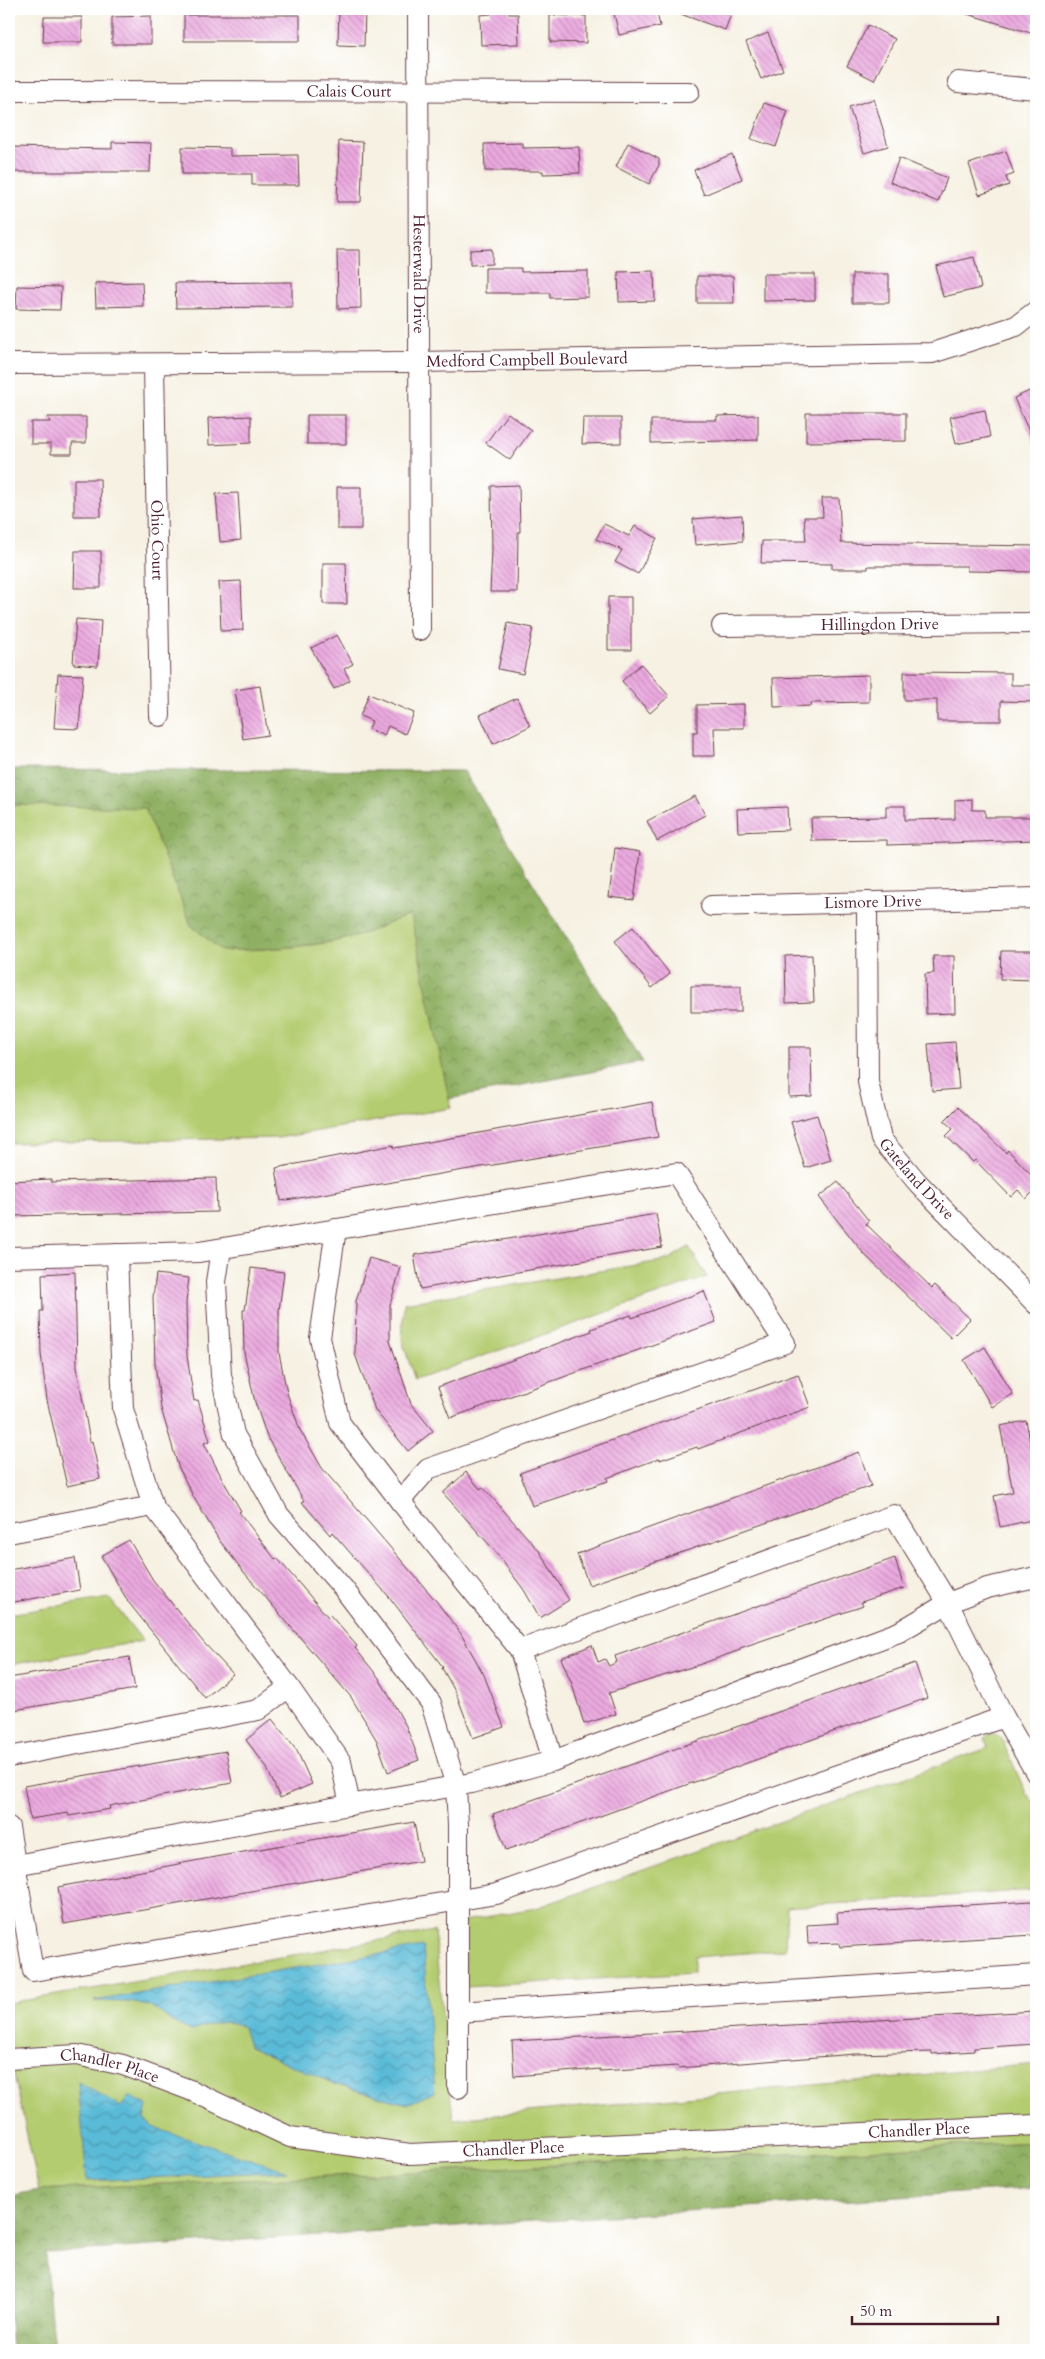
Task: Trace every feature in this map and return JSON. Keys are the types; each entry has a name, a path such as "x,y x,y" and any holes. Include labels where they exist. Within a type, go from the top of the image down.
{"street":[{"name":"Hesterwald Drive","path":"418,9 420,630"},
{"path":"958,82 1036,88"},
{"name":"Calais Court","path":"9,91 689,92"},
{"name":"Medford Campbell Boulevard","path":"9,364 418,362 932,353 1016,326 1036,311"},
{"name":"Ohio Court","path":"154,364 160,716"},
{"name":"Hillingdon Drive","path":"722,626 1036,623"},
{"name":"Lismore Drive","path":"711,906 1036,898"},
{"name":"Gateland Drive","path":"867,902 868,1082 881,1139 918,1183 1036,1304"},
{"path":"9,1257 199,1252 676,1173 784,1343 428,1469 400,1500"},
{"path":"336,1229 320,1338 340,1423 520,1650 553,1761"},
{"path":"221,1248 216,1282 221,1375 234,1434 279,1515 343,1588 431,1703 456,1786 458,1825 458,2088"},
{"path":"117,1254 123,1409 153,1506 289,1687 341,1762 350,1805"},
{"path":"9,1533 153,1506"},
{"path":"520,1650 894,1515 948,1603 1004,1717 1036,1773"},
{"path":"15,1865 456,1786 553,1761 900,1632 948,1603 987,1588 1036,1577"},
{"path":"9,1757 258,1710 289,1687"},
{"path":"9,1827 33,1971 496,1894 1004,1717"},
{"path":"458,2012 1036,1975"},
{"name":"Chandler Place","path":"9,2059 77,2055 123,2065 190,2090 290,2137 410,2154 1036,2125"}],"green space":[{"path":"9,769 464,771 643,1062 449,1099 411,915 350,938 318,944 222,951 191,925 145,808 9,805"},
{"path":"9,805 145,807 191,925 222,951 286,948 350,938 412,915 451,1108 278,1138 9,1143"},
{"path":"689,1247 707,1277 415,1380 402,1340 404,1303 667,1260"},
{"path":"109,1598 143,1641 9,1665 9,1614"},
{"path":"992,1733 1001,1737 1026,1793 1036,1804 1036,1890 787,1907 785,1950 694,1957 694,1973 466,1987 463,1921 536,1908 988,1748 985,1738"},
{"path":"434,1931 453,2119 1036,2064 1036,2142 39,2190 9,2052 9,2003"},
{"path":"1036,2142 1036,2188 45,2253 54,2350 12,2350 9,2309 9,2196 39,2190"}],"water":[{"path":"423,1947 435,2092 407,2104 337,2085 249,2047 243,2027 237,2024 224,2022 204,2026 192,2031 172,2022 155,2008 131,2002 94,2001"},
{"path":"78,2082 121,2107 129,2096 147,2105 144,2120 155,2128 287,2171 87,2181"}],"building":[{"path":"339,9 365,9 364,46 338,45"},
{"path":"491,9 509,9 509,14 518,14 519,44 481,45 480,15 491,14"},
{"path":"613,9 656,9 660,26 619,35"},
{"path":"673,9 733,9 725,30 672,11"},
{"path":"964,9 1036,9 1036,16 1031,33 964,13"},
{"path":"184,15 300,15 300,41 184,41"},
{"path":"550,15 586,16 586,43 550,42"},
{"path":"151,16 151,44 112,44 112,17"},
{"path":"44,17 82,17 82,42 43,42"},
{"path":"868,25 895,39 874,80 847,66"},
{"path":"768,33 783,70 761,79 746,42"},
{"path":"874,99 888,146 864,153 849,107"},
{"path":"764,103 788,111 776,147 751,139"},
{"path":"339,141 363,142 361,202 337,202"},
{"path":"112,142 151,143 150,172 9,172 9,147 112,149"},
{"path":"523,143 523,148 579,147 580,173 543,174 543,171 485,171 484,144"},
{"path":"628,143 659,159 659,165 649,184 616,167"},
{"path":"182,147 230,148 230,156 298,155 299,185 252,185 252,174 182,174"},
{"path":"1006,151 1014,174 1006,177 1009,185 979,195 969,164"},
{"path":"732,154 742,179 704,195 694,170"},
{"path":"899,158 947,178 938,202 890,182"},
{"path":"492,249 492,264 470,265 470,250"},
{"path":"337,250 360,250 361,308 338,309"},
{"path":"974,257 981,288 943,297 936,266"},
{"path":"485,268 521,268 521,272 588,271 588,297 550,298 550,293 485,293"},
{"path":"654,271 655,301 619,302 618,272"},
{"path":"763,274 815,274 815,300 763,301"},
{"path":"852,274 889,274 889,303 852,303"},
{"path":"697,276 733,276 734,303 697,303"},
{"path":"142,282 143,306 96,307 95,283"},
{"path":"292,282 292,307 176,308 175,283"},
{"path":"17,286 61,287 60,310 16,309"},
{"path":"1036,388 1036,447 1014,398"},
{"path":"985,410 990,437 956,444 950,417"},
{"path":"508,413 531,430 510,460 486,443"},
{"path":"806,413 906,413 906,441 806,442"},
{"path":"307,415 346,415 346,444 307,444"},
{"path":"758,415 758,440 651,443 651,420 717,420 717,416"},
{"path":"251,416 251,443 209,445 208,418"},
{"path":"48,417 86,417 86,443 72,443 72,454 51,454 51,444 31,444 31,422 50,422"},
{"path":"583,418 621,418 621,443 582,444"},
{"path":"74,479 100,479 101,516 74,516"},
{"path":"519,485 520,532 518,532 517,592 490,592 492,551 491,486"},
{"path":"337,487 361,487 361,529 337,529"},
{"path":"238,493 241,540 220,542 216,494"},
{"path":"822,498 839,498 841,543 1036,546 1036,572 967,571 967,566 868,566 868,569 832,569 832,564 761,563 762,541 806,541 804,517 823,517"},
{"path":"742,515 743,541 695,545 693,519"},
{"path":"604,524 629,536 635,526 657,538 638,574 615,562 622,550 596,539"},
{"path":"75,551 101,551 101,588 74,588"},
{"path":"323,563 346,563 347,604 323,604"},
{"path":"241,581 243,630 221,631 219,582"},
{"path":"608,597 631,597 631,650 608,650"},
{"path":"76,619 101,621 98,666 73,664"},
{"path":"508,623 533,628 523,674 498,669"},
{"path":"337,635 353,664 344,669 350,680 334,689 311,648"},
{"path":"641,664 669,696 650,713 622,681"},
{"path":"904,672 1011,673 1011,685 1036,685 1036,702 1001,701 1001,721 937,721 937,700 904,700"},
{"path":"58,674 83,675 79,729 54,728"},
{"path":"869,675 869,702 811,703 811,706 774,707 773,678"},
{"path":"260,686 268,735 243,739 235,690"},
{"path":"369,694 414,713 405,734 388,726 384,736 369,729 372,721 360,716"},
{"path":"517,698 530,726 493,744 480,715"},
{"path":"744,704 744,728 714,728 715,756 693,756 693,732 697,732 697,705"},
{"path":"695,796 705,815 657,841 647,821"},
{"path":"972,799 972,810 985,810 985,817 1036,817 1036,840 887,845 887,840 812,841 811,818 886,817 886,806 905,806 905,820 955,819 955,800"},
{"path":"787,807 788,830 738,832 737,809"},
{"path":"615,848 640,852 634,900 609,897"},
{"path":"633,927 670,974 652,988 615,941"},
{"path":"1001,951 1036,951 1036,980 1000,979"},
{"path":"812,955 814,1002 786,1003 785,956"},
{"path":"933,956 954,956 955,1013 926,1014 925,974 934,973"},
{"path":"691,986 741,986 741,1012 691,1012"},
{"path":"955,1042 959,1089 932,1091 928,1044"},
{"path":"789,1047 811,1047 812,1096 789,1097"},
{"path":"652,1102 658,1137 281,1201 276,1168 393,1145 394,1148"},
{"path":"958,1107 1006,1153 1008,1150 1036,1180 1036,1189 1026,1199 1018,1190 1011,1197 975,1160 973,1162 946,1136 953,1129 944,1121"},
{"path":"817,1115 831,1160 805,1168 791,1122"},
{"path":"216,1178 217,1212 10,1216 9,1181 51,1179 51,1182"},
{"path":"838,1182 869,1221 866,1224 932,1288 935,1285 970,1319 951,1338 864,1254 819,1197"},
{"path":"656,1214 662,1247 420,1289 414,1255"},
{"path":"369,1258 401,1267 390,1305 390,1341 411,1404 433,1431 408,1451 375,1410 355,1354 356,1301"},
{"path":"251,1268 284,1272 279,1311 279,1353 287,1393 300,1430 322,1468 437,1602 461,1634 484,1675 504,1727 473,1738 456,1693 443,1667 390,1598 332,1532 330,1535 302,1502 304,1501 267,1437 255,1402 244,1352 243,1310 245,1310"},
{"path":"75,1272 77,1368 90,1442 92,1441 100,1479 67,1486 47,1400 41,1354 40,1311 43,1311 42,1274"},
{"path":"156,1274 189,1278 186,1302 187,1356 194,1401 198,1400 210,1441 204,1443 241,1511 239,1512 275,1559 277,1558 328,1617 330,1615 357,1646 355,1648 379,1678 406,1726 419,1760 388,1772 377,1741 351,1697 243,1571 219,1540 193,1496 178,1466 161,1408 155,1364 153,1297"},
{"path":"704,1291 716,1322 450,1418 438,1387 592,1331 591,1329 631,1315 632,1318"},
{"path":"985,1347 1013,1394 992,1407 964,1360"},
{"path":"798,1374 810,1407 698,1449 697,1447 660,1460 660,1458 607,1478 608,1481 532,1506 520,1473"},
{"path":"1026,1421 1036,1470 1036,1519 1000,1527 994,1496 1013,1492 1000,1426"},
{"path":"859,1452 871,1486 589,1585 577,1554"},
{"path":"466,1472 480,1489 483,1487 540,1552 569,1600 540,1618 524,1590 494,1550 443,1493"},
{"path":"129,1540 153,1580 204,1643 233,1674 205,1698 129,1603 101,1556"},
{"path":"75,1558 80,1590 9,1603 9,1570"},
{"path":"895,1558 904,1588 861,1602 863,1606 740,1648 740,1650 701,1664 609,1693 616,1714 584,1724 572,1684 561,1658 592,1645 598,1662 605,1659 609,1666 617,1662 615,1656"},
{"path":"129,1657 135,1689 9,1711 9,1678"},
{"path":"915,1663 927,1698 506,1850 493,1814"},
{"path":"272,1719 297,1751 312,1784 280,1798 266,1766 246,1740"},
{"path":"226,1751 232,1783 109,1806 110,1809 69,1816 68,1813 30,1819 24,1786"},
{"path":"414,1822 421,1861 64,1924 58,1887"},
{"path":"1032,1901 1034,1935 840,1947 839,1943 808,1944 807,1925 838,1923 837,1913"},
{"path":"1036,2011 1036,2044 974,2048 974,2051 932,2054 932,2052 855,2054 678,2068 677,2066 600,2071 600,2069 514,2076 512,2041"}]}
